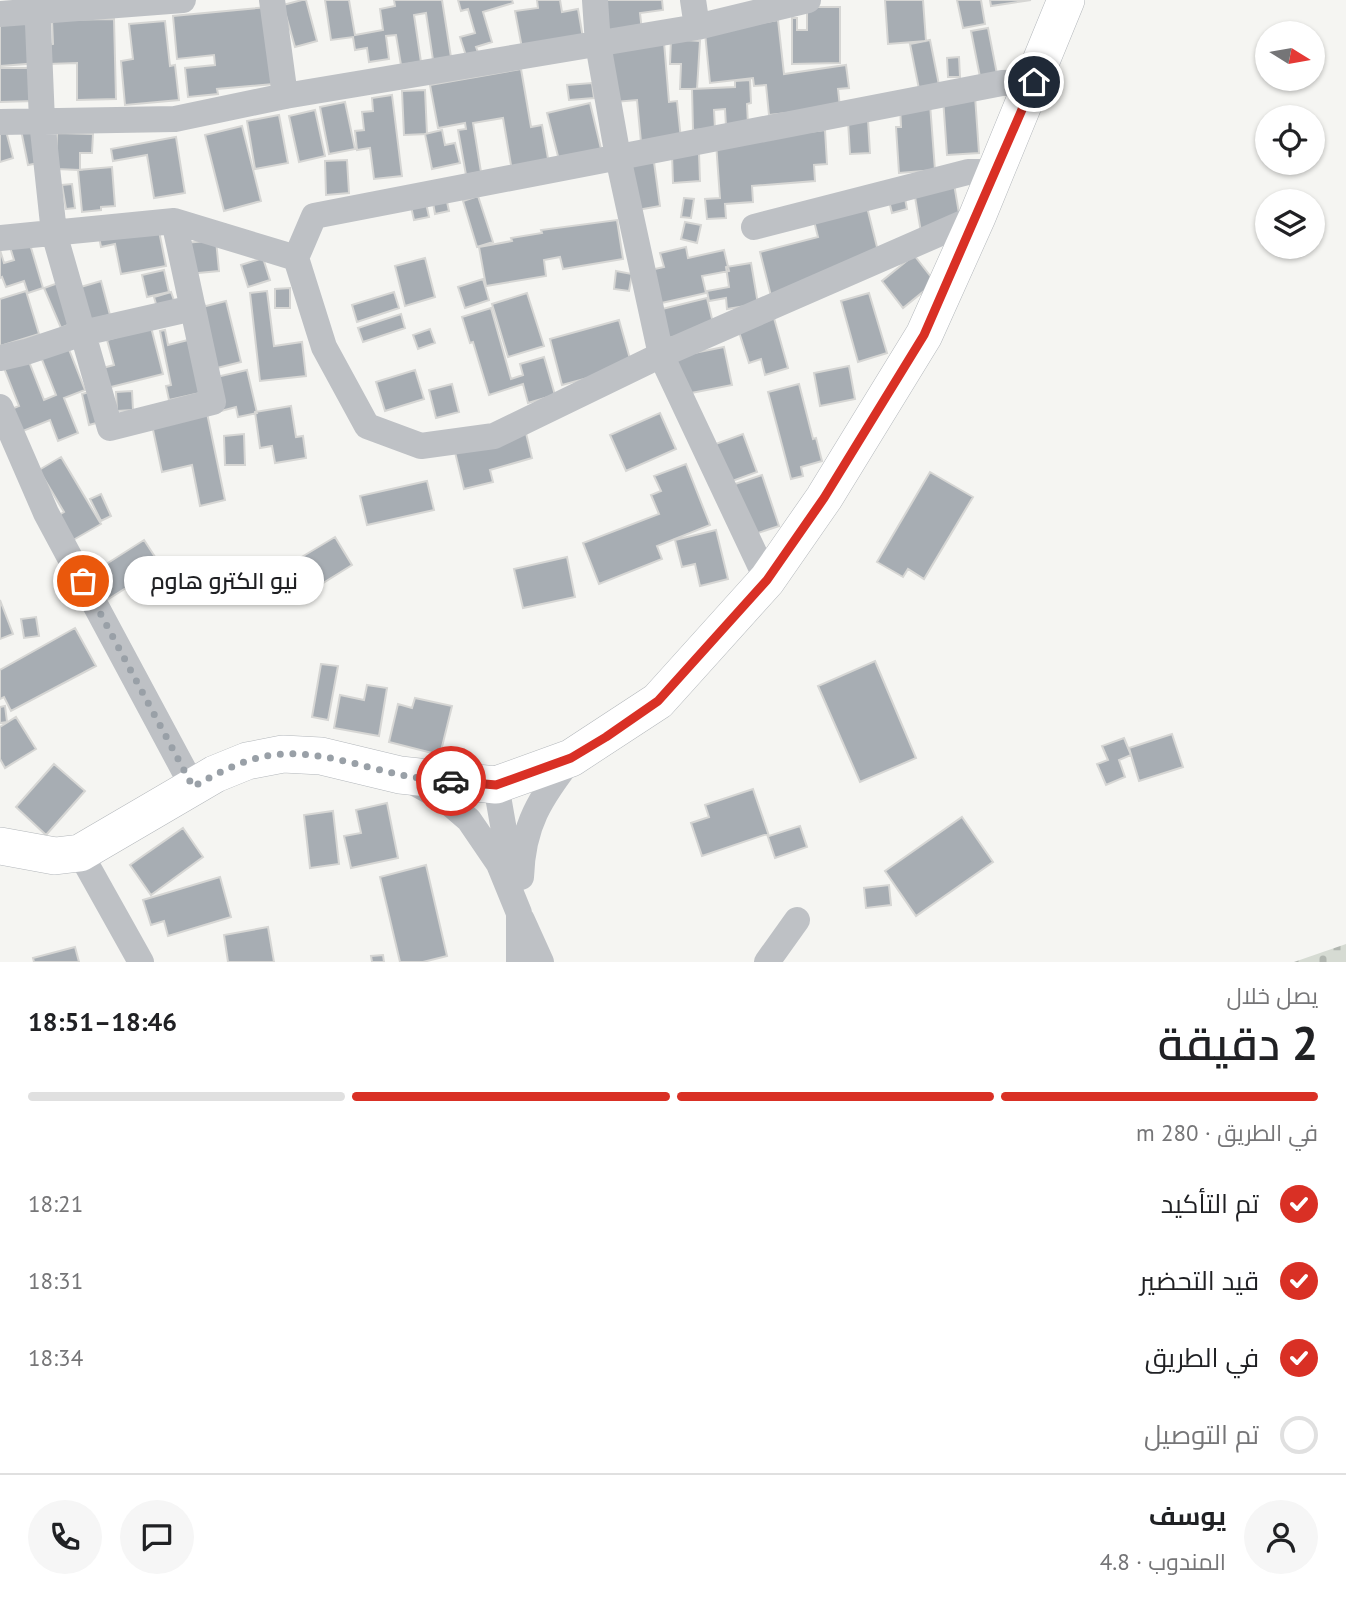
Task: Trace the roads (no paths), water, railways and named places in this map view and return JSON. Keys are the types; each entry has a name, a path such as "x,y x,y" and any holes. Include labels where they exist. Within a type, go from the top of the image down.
{"street":[{"path":"0,14 38,5 183,0"},
{"path":"272,0 285,96"},
{"path":"595,0 598,44 618,158 661,355 767,580"},
{"path":"693,0 697,27"},
{"path":"0,122 175,119 285,96 697,27 808,0"},
{"path":"3,845 55,856 80,853 215,774 247,761 283,754 321,757 400,775 496,785 571,758 658,701 767,580 824,498 924,335 977,217 1066,0"},
{"path":"38,5 41,121 54,233 110,428 214,402 174,221"},
{"path":"977,217 661,355 494,436 421,446 367,426 324,347 296,258 314,216 1002,83 1034,82"},
{"path":"754,227 968,172 996,172"},
{"path":"0,238 174,221 296,258"},
{"path":"0,358 83,333 193,308"},
{"path":"0,407 46,513 193,787"},
{"path":"519,962 522,855 529,823 544,795 571,758"},
{"path":"400,775 447,801 470,820 499,864 541,962"},
{"path":"496,785 519,913"},
{"path":"80,853 141,962"},
{"path":"767,962 797,920"}],"place":[{"name":"نيو الكترو هاوم","path":"83,581"}]}
